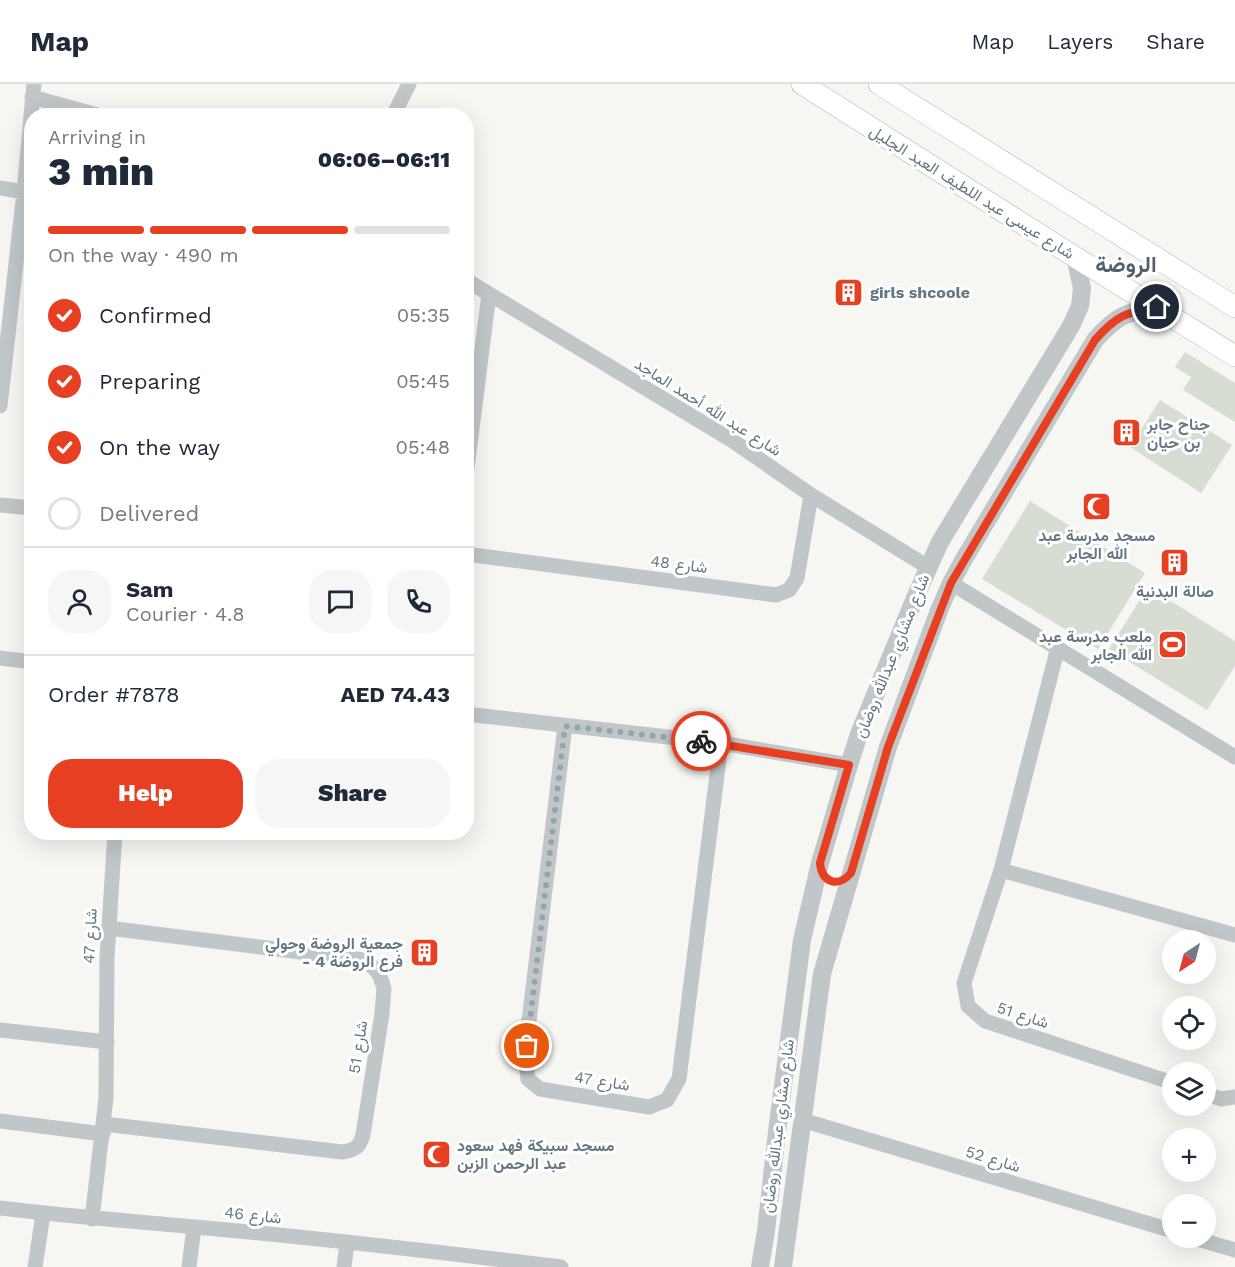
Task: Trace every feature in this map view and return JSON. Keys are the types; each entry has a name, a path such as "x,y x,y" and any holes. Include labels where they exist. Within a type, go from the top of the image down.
{"main road":[{"name":"شارع عيسى عبد اللطيف العبد الجليل","path":"802,84 1235,356"},
{"path":"879,84 1235,307"}],"street":[{"path":"397,108 409,84"},
{"path":"31,108 33,91 79,108"},
{"path":"0,188 24,192 0,406"},
{"name":"شارع مشاري عبدالله روضان","path":"760,1267 802,940 820,863 849,765 859,734 940,542 1071,326 1080,306 1082,288 1075,257"},
{"name":"شارع عبد الله أحمد الماجد","path":"474,285 733,441 811,495 928,567"},
{"path":"474,413 489,294"},
{"name":"شارع مشاري عبدالله روضان","path":"783,1267 822,974 888,747 951,583 1095,340 1108,325 1122,315 1135,310 1157,307"},
{"path":"1008,432 1021,427 1026,429 1031,434 1033,444"},
{"name":"شارع 48","path":"474,555 776,595 789,590 797,578 811,495"},
{"path":"0,505 24,507"},
{"path":"951,583 1235,758"},
{"name":"شارع 51","path":"1058,647 1001,870 964,983 968,1006 985,1022 1162,1079"},
{"path":"0,658 24,661"},
{"path":"474,715 721,743 849,765"},
{"name":"شارع 47","path":"565,726 528,1029 526,1063 528,1079 540,1089 649,1107 667,1100 679,1078 721,743"},
{"name":"شارع 47","path":"92,1219 107,1075 108,928 114,840"},
{"path":"820,863 825,878 831,881 839,882 851,873"},
{"path":"1001,870 1235,936"},
{"path":"811,902 817,898 832,899 840,911"},
{"name":"شارع 51","path":"103,1129 342,1152 353,1150 360,1144 363,1135 384,988 379,974 364,960 108,928"},
{"path":"0,1030 107,1042"},
{"path":"1216,1097 1235,1097"},
{"name":"شارع 52","path":"802,1120 1162,1228"},
{"path":"0,1121 103,1129"},
{"name":"شارع 46","path":"0,1208 346,1243 501,1263 561,1267"},
{"path":"35,1267 43,1214"},
{"path":"189,1267 194,1227"},
{"path":"344,1267 346,1243"},
{"path":"1216,1244 1235,1250"}],"shaded area":[{"path":"1185,352 1235,383 1235,422 1183,390 1191,377 1175,367"},
{"path":"1160,400 1232,445 1201,493 1130,447"},
{"path":"1030,501 1145,573 1098,649 982,579"},
{"name":"ملعب مدرسة عبد الله الجابر","path":"1148,587 1235,641 1235,666 1207,710 1109,649"}],"way so far":[{"path":"527,1046 565,726 701,741"}],"place":[{"name":"girls shcoole","path":"849,292"},
{"name":"جناح جابر بن حيان","path":"1126,433"},
{"name":"مسجد مدرسة عبد الله الجابر","path":"1097,507"},
{"name":"صالة البدنية","path":"1175,563"},
{"name":"ملعب مدرسة عبد الله الجابر","path":"1173,645"},
{"name":"جمعية الروضة وحولي - فرع الروضة 4","path":"424,952"},
{"name":"مسجد سبيكة فهد سعود عبد الرحمن الزبن","path":"436,1154"}],"district":[{"name":"الروضة","path":"1126,264"}],"route":[{"path":"701,741 849,765 820,863 825,878 839,882 846,879 851,873 888,747 951,583 964,559 1095,340 1108,325 1122,315 1135,310 1157,307"}]}
